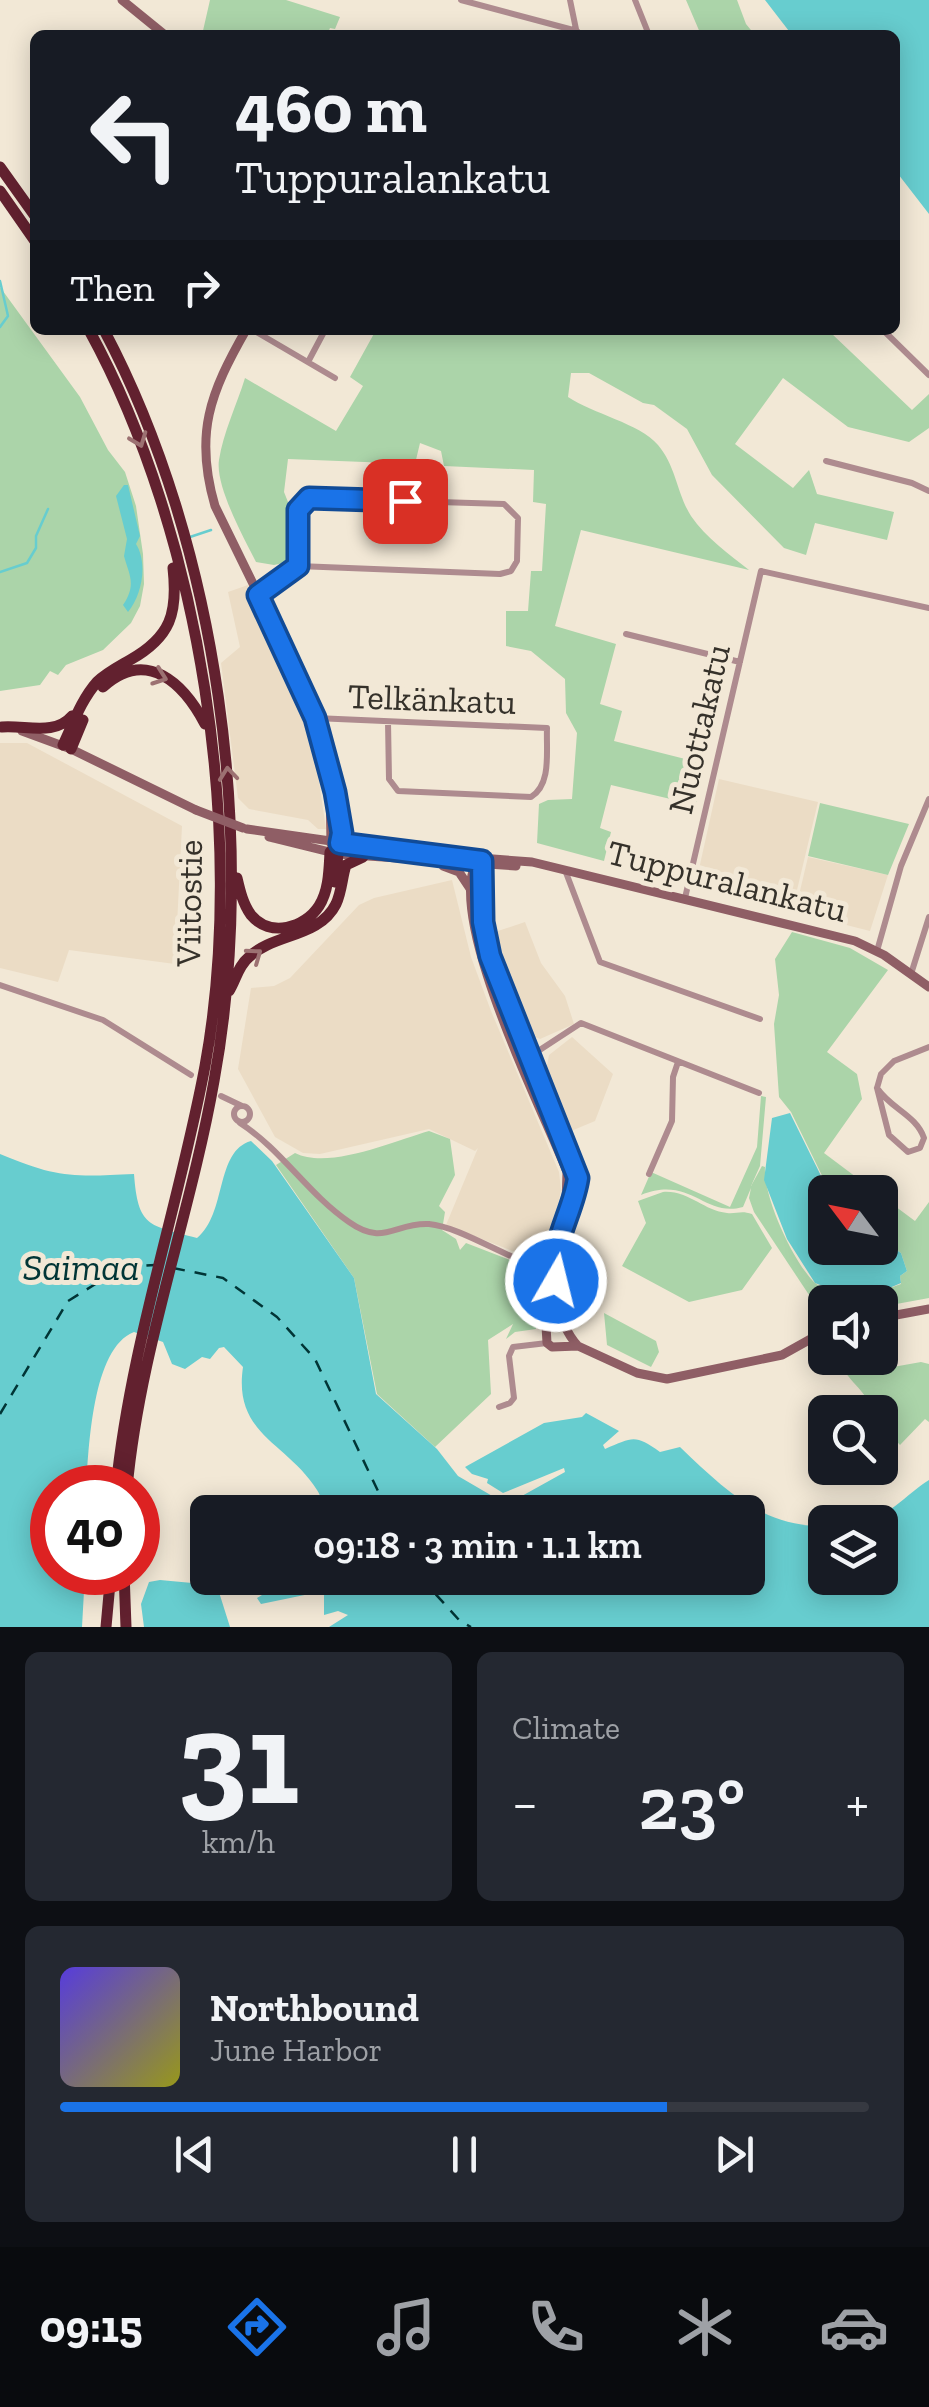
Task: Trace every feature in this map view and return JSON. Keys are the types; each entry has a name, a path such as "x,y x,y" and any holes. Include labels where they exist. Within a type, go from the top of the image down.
{"highway":[{"path":"0,167 30,209"},
{"path":"0,191 30,234"},
{"name":"Viitostie","path":"91,335 128,410 169,534 193,622 209,732 218,826 216,985 177,1215"},
{"name":"Viitostie","path":"106,335 144,416 176,504 203,618 226,752 233,866 226,994 214,1083 177,1215 121,1465"},
{"path":"67,747 90,691 104,676 156,642 170,620 175,587 169,534"},
{"path":"1,727 62,726 98,677 127,662"},
{"path":"67,747 98,692 110,681 136,672 173,680 191,698 209,732"},
{"path":"233,866 245,906 257,921 279,929 291,927 319,906 335,848"},
{"path":"300,933 328,906 334,890 335,848"},
{"path":"226,994 248,958 328,915 337,903 346,865 364,857"},
{"name":"Viitostie","path":"131,1465 145,1352"},
{"path":"106,1627 109,1595"},
{"path":"112,1595 114,1627"},
{"path":"125,1595 126,1627"}],"street":[{"path":"122,0 159,30"},
{"path":"462,0 567,30"},
{"path":"570,0 576,30"},
{"path":"635,0 647,30"},
{"path":"246,335 215,388 208,410 204,456 215,506 315,718 330,782 335,848"},
{"path":"258,335 335,378"},
{"path":"308,362 322,335"},
{"path":"888,335 929,375"},
{"path":"826,461 912,483 929,492"},
{"path":"258,595 298,566 500,574 511,571 517,561 518,518 504,504 309,498 298,510 298,566"},
{"name":"Nuottakatu","path":"685,898 762,570 929,608"},
{"path":"626,634 740,662"},
{"name":"Telkänkatu","path":"315,718 547,728 544,783 540,792 531,797 398,792 388,779 388,722"},
{"name":"Tuppuralankatu","path":"1,727 67,747 196,810 282,842 564,870 833,934 876,951 929,987"},
{"path":"876,951 902,866 929,799"},
{"name":"Tuppuralankatu","path":"335,848 364,857 479,863"},
{"path":"426,862 459,872 472,894"},
{"path":"479,863 472,894 479,956 578,1178 576,1198 548,1269 542,1301 547,1342 552,1348 578,1346 637,1372 667,1380 782,1355 808,1340"},
{"path":"479,863 485,940 526,1058"},
{"path":"564,870 600,962 760,1019"},
{"path":"912,974 929,918"},
{"path":"0,985 103,1020 191,1075"},
{"path":"526,1058 581,1023 759,1094"},
{"path":"877,1088 885,1100 920,1124 924,1138 920,1148 908,1152 888,1135 877,1088 881,1074 894,1061 929,1047"},
{"path":"649,1174 672,1122 671,1092 678,1062"},
{"path":"258,1134 248,1108 225,1099 240,1123 258,1134 308,1189 350,1224 385,1235 429,1224 548,1269"},
{"path":"234,1115 242,1106"},
{"path":"240,1123 250,1115"},
{"path":"548,1269 568,1332 578,1346"},
{"path":"898,1315 929,1309"},
{"path":"499,1407 514,1398 509,1356 513,1347 547,1342"}],"shaded area":[{"path":"248,585 309,713 326,829 318,829 308,820 249,809 238,798 221,663 240,647 228,592"},
{"path":"0,743 27,743 182,826 175,964 69,950 58,982 0,968"},
{"path":"719,779 818,802 792,911 695,887"},
{"path":"808,857 888,875 870,931 795,912"},
{"path":"452,880 471,957 559,1172 557,1210 538,1261 446,1225 478,1148 475,1151 429,1129 320,1154 303,1153 275,1137 238,1069 251,988 274,986 290,978 359,905"},
{"path":"525,922 541,963 565,996 574,1024 540,1039 528,1034 500,965 492,933"},
{"path":"572,1037 613,1074 595,1121 571,1131 546,1071 549,1055"}],"green space":[{"path":"210,0 286,0 340,17 335,29 329,30 203,30"},
{"path":"686,0 737,0 751,30 699,30"},
{"path":"0,287 30,328 30,335 35,335 80,397 108,450 125,472 136,506 144,584 140,606 131,623 103,650 66,665 58,675 50,671 40,685 0,691"},
{"path":"373,335 833,335 912,410 929,394 929,428 909,442 848,427 783,378 735,444 793,488 809,470 817,494 894,512 887,540 815,523 806,555 784,548 712,475 687,429 654,405 643,403 589,373 571,373 568,397 650,437 669,462 691,516 711,539 749,570 581,530 555,626 616,644 600,704 622,711 614,741 705,764 696,805 611,785 600,828 611,832 604,861 537,843 539,804 572,799 577,733 566,713 565,679 531,651 506,646 506,611 528,611 531,571 542,571 546,504 533,502 534,470 444,466 441,451 420,443 415,464 288,459 284,492 290,507 288,562 256,562 232,512 219,471 227,429 245,378 336,431 363,386 350,377"},
{"path":"820,803 909,824 888,875 808,856"},
{"path":"792,932 850,948 888,970 827,1052 857,1074 862,1099 824,1153 853,1175 822,1175 791,1112 779,1097 775,959"},
{"path":"761,1096 766,1097 760,1166 751,1186 762,1166 765,1167 769,1194 788,1243 819,1285 808,1285 808,1293 754,1212 749,1198 751,1188 743,1207 729,1209 673,1190 641,1195 651,1172 730,1207 757,1147"},
{"path":"429,1131 450,1139 455,1175 439,1206 445,1212 442,1230 456,1239 460,1250 466,1243 536,1270 536,1329 515,1332 506,1339 513,1324 488,1340 491,1394 435,1447 377,1394 354,1278 276,1165 295,1153 325,1158 343,1156"},
{"path":"663,1192 680,1194 719,1211 752,1214 772,1248 742,1290 689,1302 622,1266 646,1223 638,1201"},
{"path":"929,1202 929,1298 898,1304 900,1276 907,1271 901,1253 898,1208 915,1221"},
{"path":"604,1313 656,1341 659,1352 651,1367 607,1345"},
{"path":"929,1364 929,1422 925,1419 900,1445 898,1395 864,1395 847,1375 898,1375 898,1366"}],"water":[{"path":"765,0 929,0 929,214 900,176 900,30 788,30"},
{"path":"128,485 142,560 140,588 128,612 123,605 131,585 124,556 127,539 116,496"},
{"path":"790,1113 821,1175 808,1175 808,1265 898,1265 898,1251 907,1271 900,1276 901,1283 815,1283 787,1239 764,1180 772,1118"},
{"name":"Saimaa","path":"251,1141 272,1161 354,1278 376,1394 437,1449 458,1476 491,1495 320,1495 305,1474 254,1423 242,1390 243,1367 224,1347 210,1359 202,1357 185,1369 172,1364 163,1342 134,1332 109,1357 101,1378 88,1465 30,1465 30,1595 84,1595 82,1627 0,1627 0,1154 66,1174 134,1174 139,1205 149,1221 197,1238 213,1214 226,1170 240,1147"},
{"name":"Saimaa","path":"586,1413 619,1431 603,1445 605,1449 634,1439 660,1452 680,1447 734,1495 524,1495 565,1472 564,1468 503,1493 487,1483 488,1479 465,1467 544,1423"},
{"name":"Saimaa","path":"929,1480 929,1627 329,1627 348,1615 338,1611 324,1615 324,1595 765,1595 765,1514 808,1525 808,1595 898,1595 896,1505"},
{"path":"160,1580 190,1583 190,1595 220,1595 230,1627 144,1627 141,1604 144,1595 160,1595"},
{"name":"Saimaa","path":"262,1595 305,1595 261,1604 257,1598"}],"waterway":[{"path":"0,281 8,316 0,327"},
{"path":"0,572 27,563 48,509"},
{"path":"190,537 211,530"}],"ferry route":[{"path":"0,1414 68,1301 123,1267 155,1265"},
{"path":"173,1268 223,1278 277,1317 315,1359 380,1495"},
{"path":"436,1595 460,1621 471,1627"}],"route":[{"path":"405,501 309,498 298,510 298,566 258,595 315,718 335,792 340,843 482,861 485,940 500,987 574,1160 578,1178 576,1198 554,1256 556,1281"}]}
